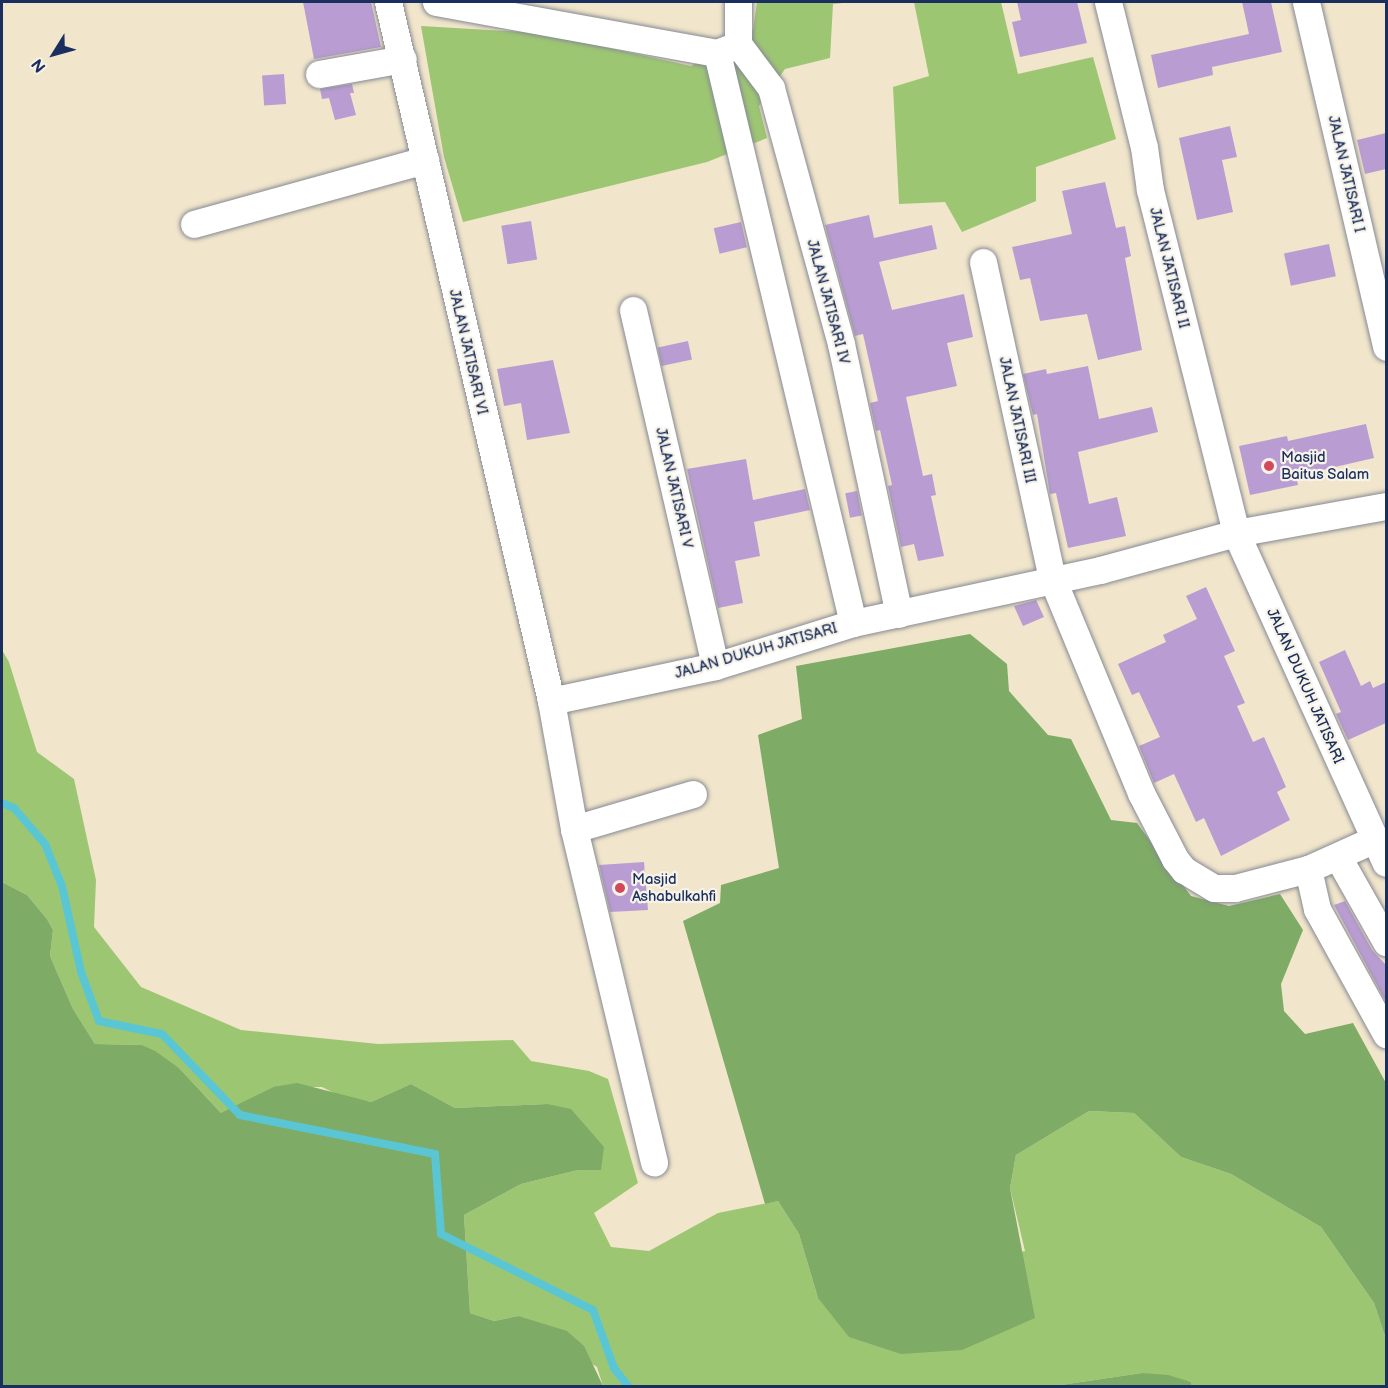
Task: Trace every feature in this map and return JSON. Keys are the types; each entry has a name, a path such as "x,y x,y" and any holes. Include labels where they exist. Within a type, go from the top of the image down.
{"street":[{"name":"JALAN JATISARI VI","path":"388,2 551,701"},
{"path":"436,2 728,48"},
{"path":"738,2 728,48 852,623"},
{"name":"JALAN JATISARI II","path":"1108,2 1144,147 1150,190 1236,533"},
{"name":"JALAN JATISARI I","path":"1306,2 1376,251 1386,347"},
{"name":"JALAN JATISARI IV","path":"728,48 771,88 841,344 899,614"},
{"path":"319,75 403,59"},
{"path":"194,224 425,160"},
{"name":"JALAN JATISARI III","path":"983,262 1052,578"},
{"name":"JALAN JATISARI V","path":"633,310 715,666"},
{"name":"JALAN DUKUH JATISARI","path":"551,701 715,666 852,623 1052,578 1100,570 1236,533 1386,506"},
{"name":"JALAN DUKUH JATISARI","path":"1052,578 1141,794 1184,870 1214,888 1235,888 1308,869 1338,857 1381,851 1236,533"},
{"path":"551,701 574,829 654,1163"},
{"path":"574,829 693,794"},
{"path":"1338,857 1386,942"},
{"path":"1308,869 1317,909 1386,1034"}],"green space":[{"path":"757,2 853,2 833,4 830,58 785,69 759,106 767,138 707,162 463,222 444,157 421,26 541,33 691,66 753,30"},
{"path":"914,2 1001,2 1018,74 1093,57 1116,139 1036,167 1036,201 962,232 945,202 899,204 893,87 929,76"},
{"path":"970,634 1007,664 1009,691 1048,735 1071,739 1111,820 1137,823 1191,896 1229,906 1280,894 1303,930 1281,984 1284,1011 1305,1034 1353,1023 1386,1083 1386,1339 1374,1303 1321,1227 1231,1174 1181,1157 1134,1113 1089,1111 1016,1155 1010,1188 1035,1318 962,1350 901,1354 849,1337 818,1298 799,1234 778,1201 765,1204 683,921 720,903 721,885 779,868 758,735 802,719 796,666"},
{"path":"2,650 9,662 37,752 74,779 96,880 94,927 141,987 241,1030 378,1044 513,1040 531,1061 589,1071 608,1079 638,1183 594,1213 611,1247 649,1251 718,1213 778,1201 799,1234 818,1298 1025,1251 1010,1188 1016,1155 1089,1111 1134,1113 1181,1157 1231,1174 1321,1227 1374,1303 1386,1339 1386,1386 1192,1386 1191,1382 1142,1373 1054,1386 603,1386 597,1367 518,1316 494,1321 470,1313 464,1215 521,1184 578,1170 601,1170 547,1104 455,1108 411,1084 371,1102 344,1098 322,1087 273,1087 222,1114 179,1068 142,1045 95,1044 73,1009 50,956 53,930 47,919 27,895 2,882"},
{"path":"2,882 27,895 47,919 53,930 50,956 73,1009 95,1044 142,1045 155,1051 179,1068 221,1113 273,1087 297,1083 371,1102 411,1084 455,1108 547,1104 571,1109 604,1147 601,1170 578,1170 521,1184 464,1215 470,1313 494,1321 518,1316 567,1331 584,1346 603,1386 2,1386"},
{"path":"1142,1373 1168,1375 1191,1382 1192,1386 1054,1386"}],"building":[{"path":"303,2 371,2 381,47 314,59"},
{"path":"1017,2 1077,2 1087,43 1020,57 1012,22 1021,20"},
{"path":"1242,2 1271,2 1282,52 1212,67 1213,75 1158,88 1151,55 1249,34"},
{"path":"284,74 286,104 264,105 262,76"},
{"path":"352,84 354,93 350,93 356,115 335,120 329,98 322,99 320,89"},
{"path":"1230,126 1237,157 1222,160 1233,212 1197,220 1179,138"},
{"path":"1386,133 1386,169 1365,174 1357,140"},
{"path":"1105,182 1116,228 1125,226 1131,256 1125,258 1142,350 1098,360 1087,314 1040,321 1030,278 1020,280 1012,247 1072,234 1062,191"},
{"path":"869,215 874,238 932,225 937,249 879,262 892,310 964,294 973,337 947,343 957,386 906,397 923,476 932,474 936,495 931,496 944,556 918,561 914,544 901,547 888,486 892,485 880,430 876,431 870,403 878,401 863,334 855,336 825,225"},
{"path":"531,221 537,260 507,264 501,226"},
{"path":"741,222 747,247 720,254 714,228"},
{"path":"1329,244 1336,276 1291,286 1284,254"},
{"path":"688,341 692,360 662,366 658,347"},
{"path":"553,360 570,433 527,440 521,403 504,406 497,369"},
{"path":"1088,366 1099,419 1152,407 1158,432 1078,452 1089,504 1117,497 1126,536 1068,548 1056,493 1050,494 1037,414 1033,415 1023,374 1046,369 1047,374"},
{"path":"1366,424 1374,458 1296,476 1298,485 1250,495 1239,446 1287,436 1288,441"},
{"path":"746,459 753,500 805,489 810,510 754,522 760,556 735,561 743,603 718,608 687,469"},
{"path":"857,491 862,516 850,518 845,493"},
{"path":"1206,587 1235,651 1224,656 1245,703 1237,706 1253,742 1264,737 1286,787 1277,792 1290,820 1221,856 1204,818 1196,822 1174,774 1154,783 1139,746 1160,737 1139,692 1132,695 1118,664 1166,642 1163,635 1197,619 1186,596"},
{"path":"1036,600 1044,617 1023,626 1014,606"},
{"path":"1345,650 1361,686 1370,681 1373,688 1386,682 1386,723 1348,740 1336,714 1341,712 1319,662"},
{"name":"Masjid Ashabulkahfi","path":"644,862 648,910 610,912 599,865"},
{"path":"1345,901 1372,950 1386,965 1386,1002 1334,905"}],"waterway":[{"path":"2,803 14,808 45,844 62,886 81,972 99,1021 162,1034 240,1115 435,1154 441,1234 593,1310 614,1368 628,1386"}],"place":[{"name":"Masjid Baitus Salam","path":"1269,466"},
{"name":"Masjid Ashabulkahfi","path":"620,888"}]}
